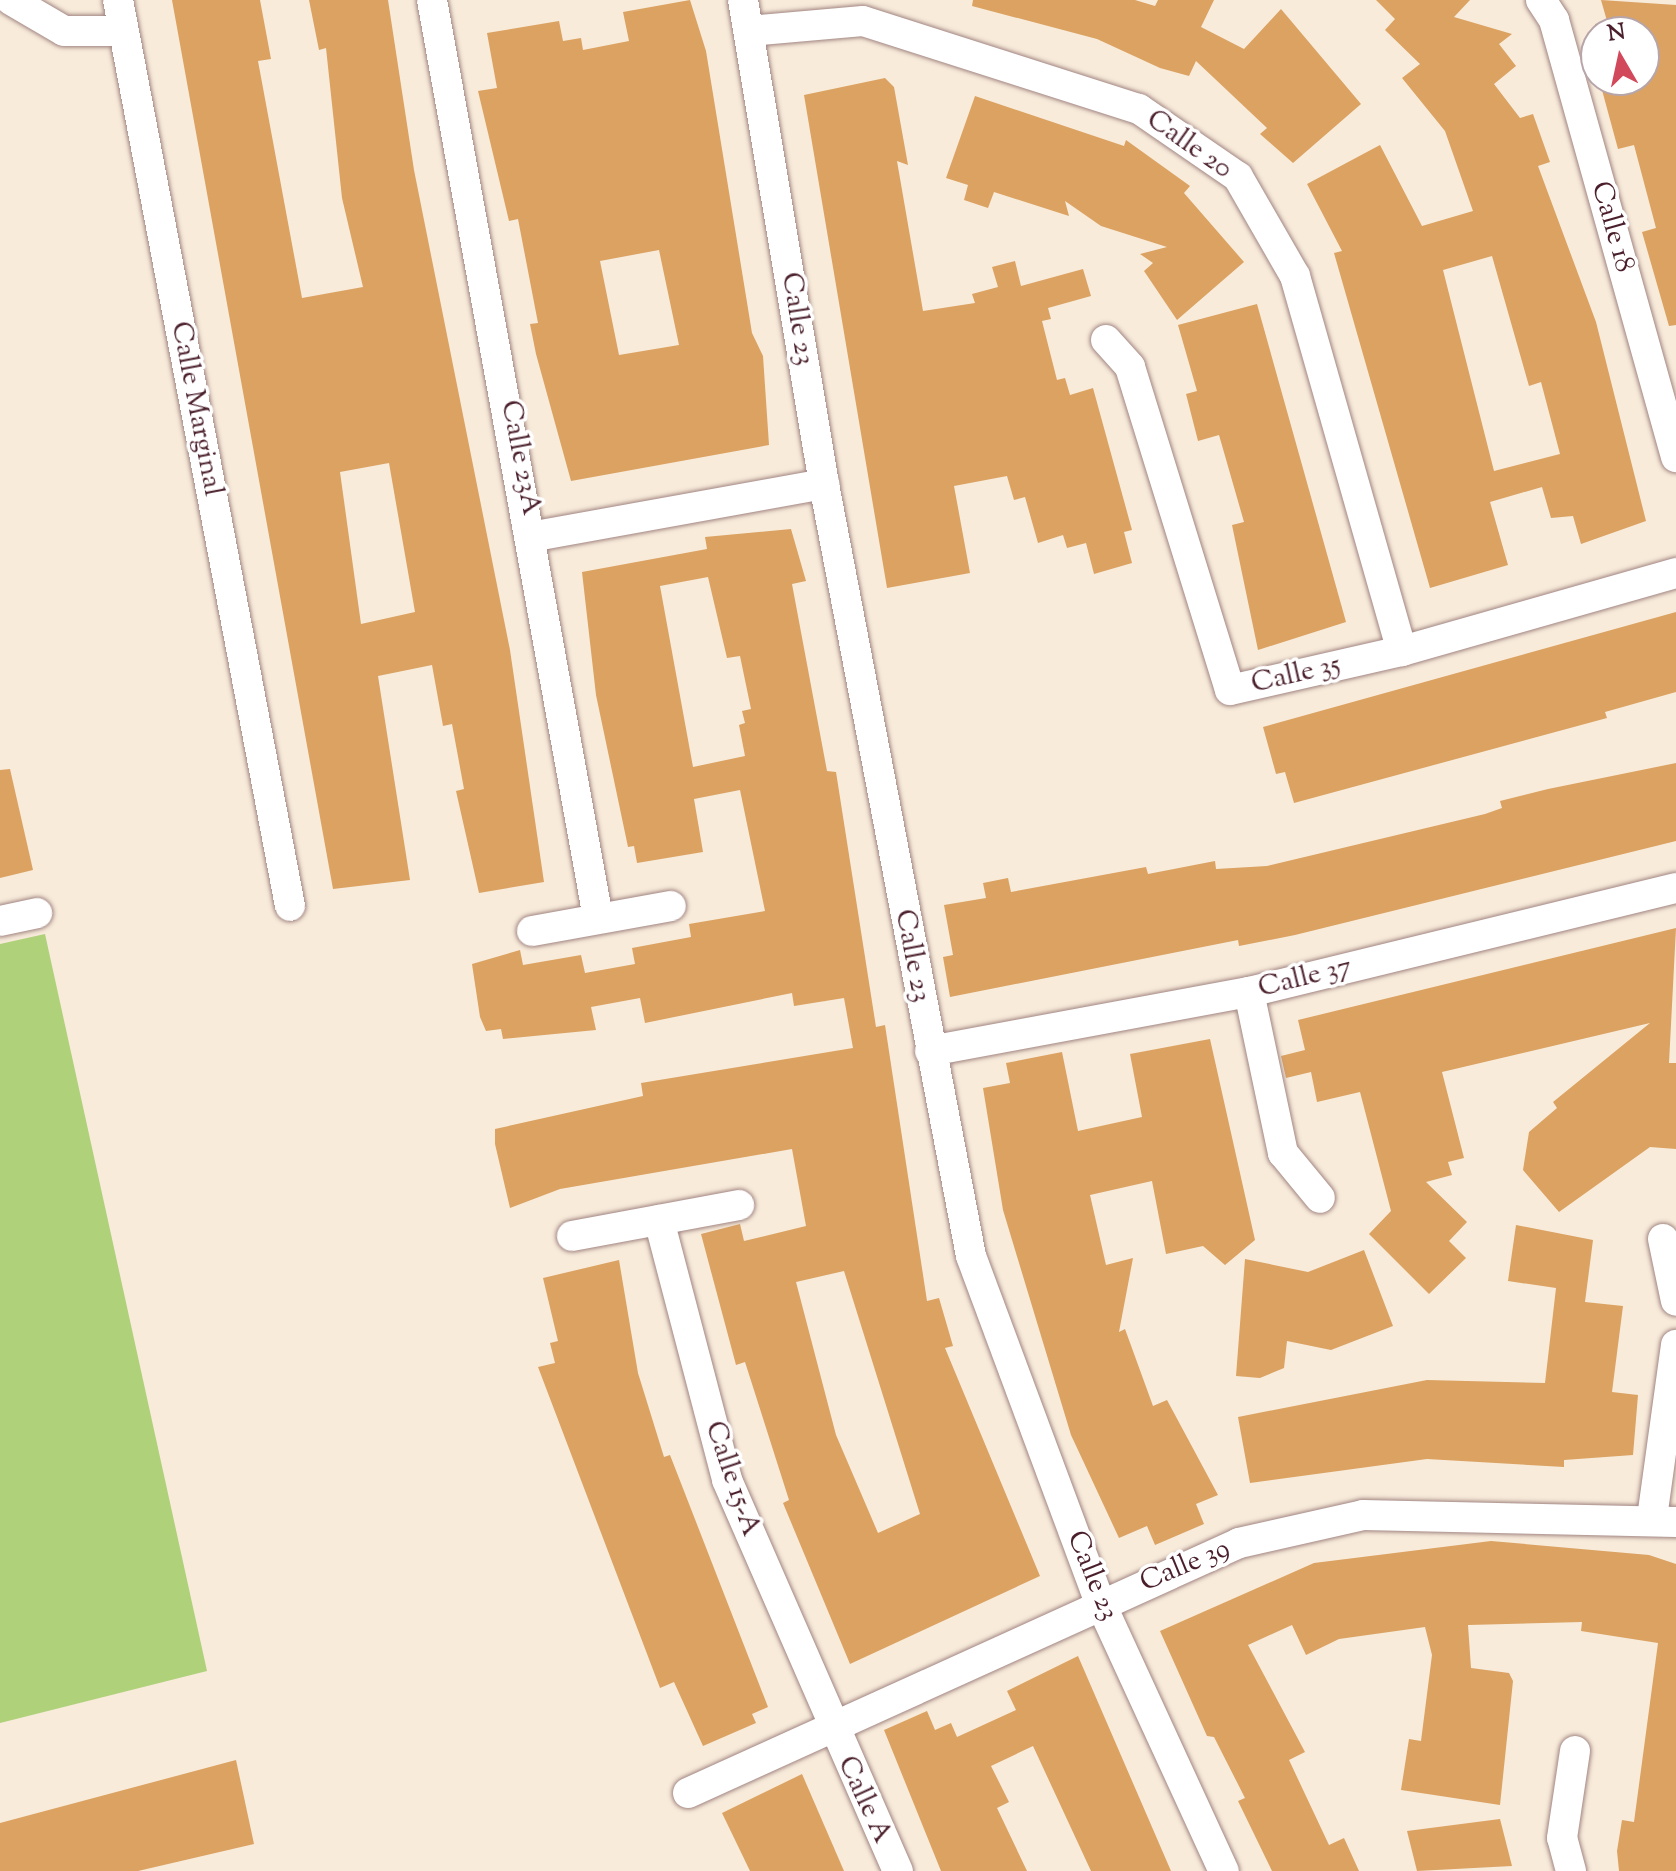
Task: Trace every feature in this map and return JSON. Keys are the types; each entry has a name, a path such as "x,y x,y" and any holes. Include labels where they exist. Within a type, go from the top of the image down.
{"street":[{"path":"11,0 64,31 123,31"},
{"name":"Calle Marginal","path":"118,0 290,906"},
{"name":"Calle 23A","path":"432,0 535,536 598,918"},
{"name":"Calle 23","path":"743,0 824,484 971,1256 1100,1602 1224,1871"},
{"name":"Calle 18","path":"1541,0 1554,20 1676,457"},
{"name":"Calle 20","path":"749,31 863,21 1139,109 1238,177 1295,276 1402,651"},
{"name":"Calle 35","path":"1106,340 1130,367 1230,690 1402,651 1676,573"},
{"path":"535,536 824,484"},
{"name":"Calle 37","path":"930,1051 1249,992 1676,888"},
{"path":"532,931 671,906"},
{"path":"0,921 37,913"},
{"path":"1249,992 1283,1153 1320,1198"},
{"path":"572,1236 739,1205"},
{"name":"Calle 15-A","path":"659,1220 727,1480 830,1728"},
{"path":"1663,1239 1676,1301"},
{"path":"1664,1520 1676,1345"},
{"name":"Calle 39","path":"688,1793 1100,1602 1239,1543 1363,1515 1664,1520"},
{"name":"Calle A","path":"830,1728 898,1871"},
{"path":"1571,1871 1562,1838 1575,1751"}],"green space":[{"path":"45,934 207,1671 0,1723 0,944"}],"building":[{"path":"172,0 260,0 271,59 258,61 302,298 363,287 342,198 326,48 319,50 309,0 388,0 414,170 510,650 544,882 479,893 456,791 464,789 452,724 443,726 432,665 378,676 410,880 333,889","holes":["389,463 415,612 361,624 340,472"]},
{"path":"690,0 706,51 752,333 763,356 769,445 571,481 536,354 530,324 538,323 518,219 509,221 478,91 497,88 487,33 559,21 563,41 581,38 583,50 629,41 623,12","holes":["659,250 679,345 619,355 600,261"]},
{"path":"973,0 1135,0 1155,6 1158,0 1214,0 1201,27 1244,49 1281,9 1361,104 1293,163 1260,134 1267,128 1196,61 1189,76 1160,68 1097,39 972,6"},
{"path":"1376,0 1470,0 1454,17 1512,34 1499,44 1516,66 1494,84 1520,118 1533,114 1550,162 1538,166 1596,322 1646,521 1581,544 1573,516 1551,518 1542,487 1490,502 1508,565 1430,588 1334,253 1342,251 1307,184 1380,145 1422,226 1473,211 1445,131 1402,78 1420,64 1385,30 1395,19","holes":["1492,256 1529,386 1541,382 1560,454 1494,471 1443,270"]},
{"path":"1601,0 1676,5 1676,325 1669,326 1642,232 1656,228 1634,145 1618,149 1604,96 1660,96 1660,16 1606,16"},
{"path":"885,78 894,87 908,165 897,161 923,311 975,303 972,294 998,287 992,267 1015,261 1021,286 1083,269 1091,296 1048,308 1051,319 1042,321 1057,380 1065,378 1070,395 1093,388 1132,530 1124,532 1132,563 1094,574 1086,543 1067,548 1063,535 1038,543 1025,497 1014,500 1007,476 954,486 970,573 887,588 804,95"},
{"path":"975,96 1124,146 1126,140 1190,186 1184,193 1244,262 1177,320 1144,271 1153,263 1140,254 1167,247 1101,226 1065,201 1069,216 994,192 988,208 964,200 968,185 946,178"},
{"path":"1257,304 1346,622 1258,650 1232,525 1244,522 1219,435 1198,441 1186,394 1197,391 1178,325"},
{"path":"791,529 806,581 792,584 827,771 836,772 876,1027 885,1025 927,1301 939,1298 953,1346 945,1348 1040,1576 850,1664 783,1503 789,1500 745,1362 736,1365 701,1234 740,1224 744,1241 806,1226 792,1149 560,1189 510,1208 495,1144 495,1129 643,1096 641,1083 853,1048 844,998 794,1006 792,993 645,1023 640,998 591,1007 596,1030 503,1039 501,1029 486,1031 480,1017 472,964 520,950 523,965 581,955 585,973 635,964 632,948 691,937 689,924 765,911 740,790 694,799 703,852 637,863 634,846 628,847 596,695 582,572 707,549 705,537","holes":["708,577 727,658 740,656 751,709 742,711 745,723 739,725 745,756 693,767 660,586","844,1271 920,1514 878,1533 836,1435 796,1282"]},
{"path":"1676,612 1676,692 1605,712 1607,718 1294,803 1285,772 1276,774 1263,727"},
{"path":"1676,763 1676,841 1295,935 1239,946 1238,940 950,997 943,957 953,955 944,905 986,898 983,883 1008,878 1011,892 1146,867 1148,874 1215,861 1216,869 1267,866 1485,814 1502,808 1500,801"},
{"path":"10,769 33,870 0,878 0,770"},
{"path":"1676,928 1669,1063 1676,1063 1676,1149 1650,1147 1559,1212 1523,1170 1529,1132 1557,1108 1553,1102 1650,1023 1442,1072 1464,1158 1448,1162 1452,1175 1426,1182 1467,1222 1449,1241 1466,1258 1429,1294 1369,1234 1391,1211 1360,1092 1317,1102 1311,1072 1286,1078 1281,1056 1305,1050 1298,1020"},
{"path":"1210,1039 1255,1240 1225,1265 1203,1246 1166,1254 1152,1181 1090,1195 1106,1265 1133,1258 1119,1332 1125,1329 1153,1406 1167,1400 1218,1495 1196,1504 1204,1524 1155,1545 1147,1526 1119,1538 1071,1435 1003,1210 983,1088 1010,1083 1006,1063 1062,1052 1078,1131 1142,1117 1130,1054"},
{"path":"1516,1225 1593,1240 1585,1302 1623,1306 1612,1392 1638,1395 1633,1455 1564,1460 1564,1467 1427,1459 1250,1483 1238,1417 1427,1380 1545,1383 1556,1288 1508,1281"},
{"path":"1364,1250 1393,1326 1331,1350 1287,1341 1284,1368 1260,1378 1236,1376 1245,1259 1308,1272"},
{"path":"619,1260 638,1373 664,1457 670,1455 768,1707 752,1714 756,1723 703,1746 674,1682 660,1688 538,1367 555,1363 550,1343 558,1341 543,1278"},
{"path":"1491,1541 1649,1555 1676,1564 1676,1871 1619,1871 1617,1851 1622,1820 1634,1822 1658,1643 1581,1631 1582,1622 1468,1625 1471,1668 1509,1673 1513,1681 1500,1805 1401,1790 1409,1739 1421,1741 1432,1655 1425,1627 1339,1639 1306,1655 1292,1625 1248,1645 1305,1752 1289,1760 1329,1845 1344,1838 1359,1871 1272,1871 1238,1801 1245,1798 1214,1737 1207,1736 1160,1631 1314,1563"},
{"path":"1078,1656 1171,1871 1091,1871 1033,1746 991,1766 1009,1802 997,1808 1027,1871 941,1871 884,1730 927,1711 935,1730 951,1723 957,1737 1016,1710 1007,1691"},
{"path":"236,1760 254,1844 138,1871 0,1871 0,1823"},
{"path":"802,1774 844,1871 750,1871 722,1813"},
{"path":"1500,1819 1512,1866 1417,1871 1407,1831"}]}
